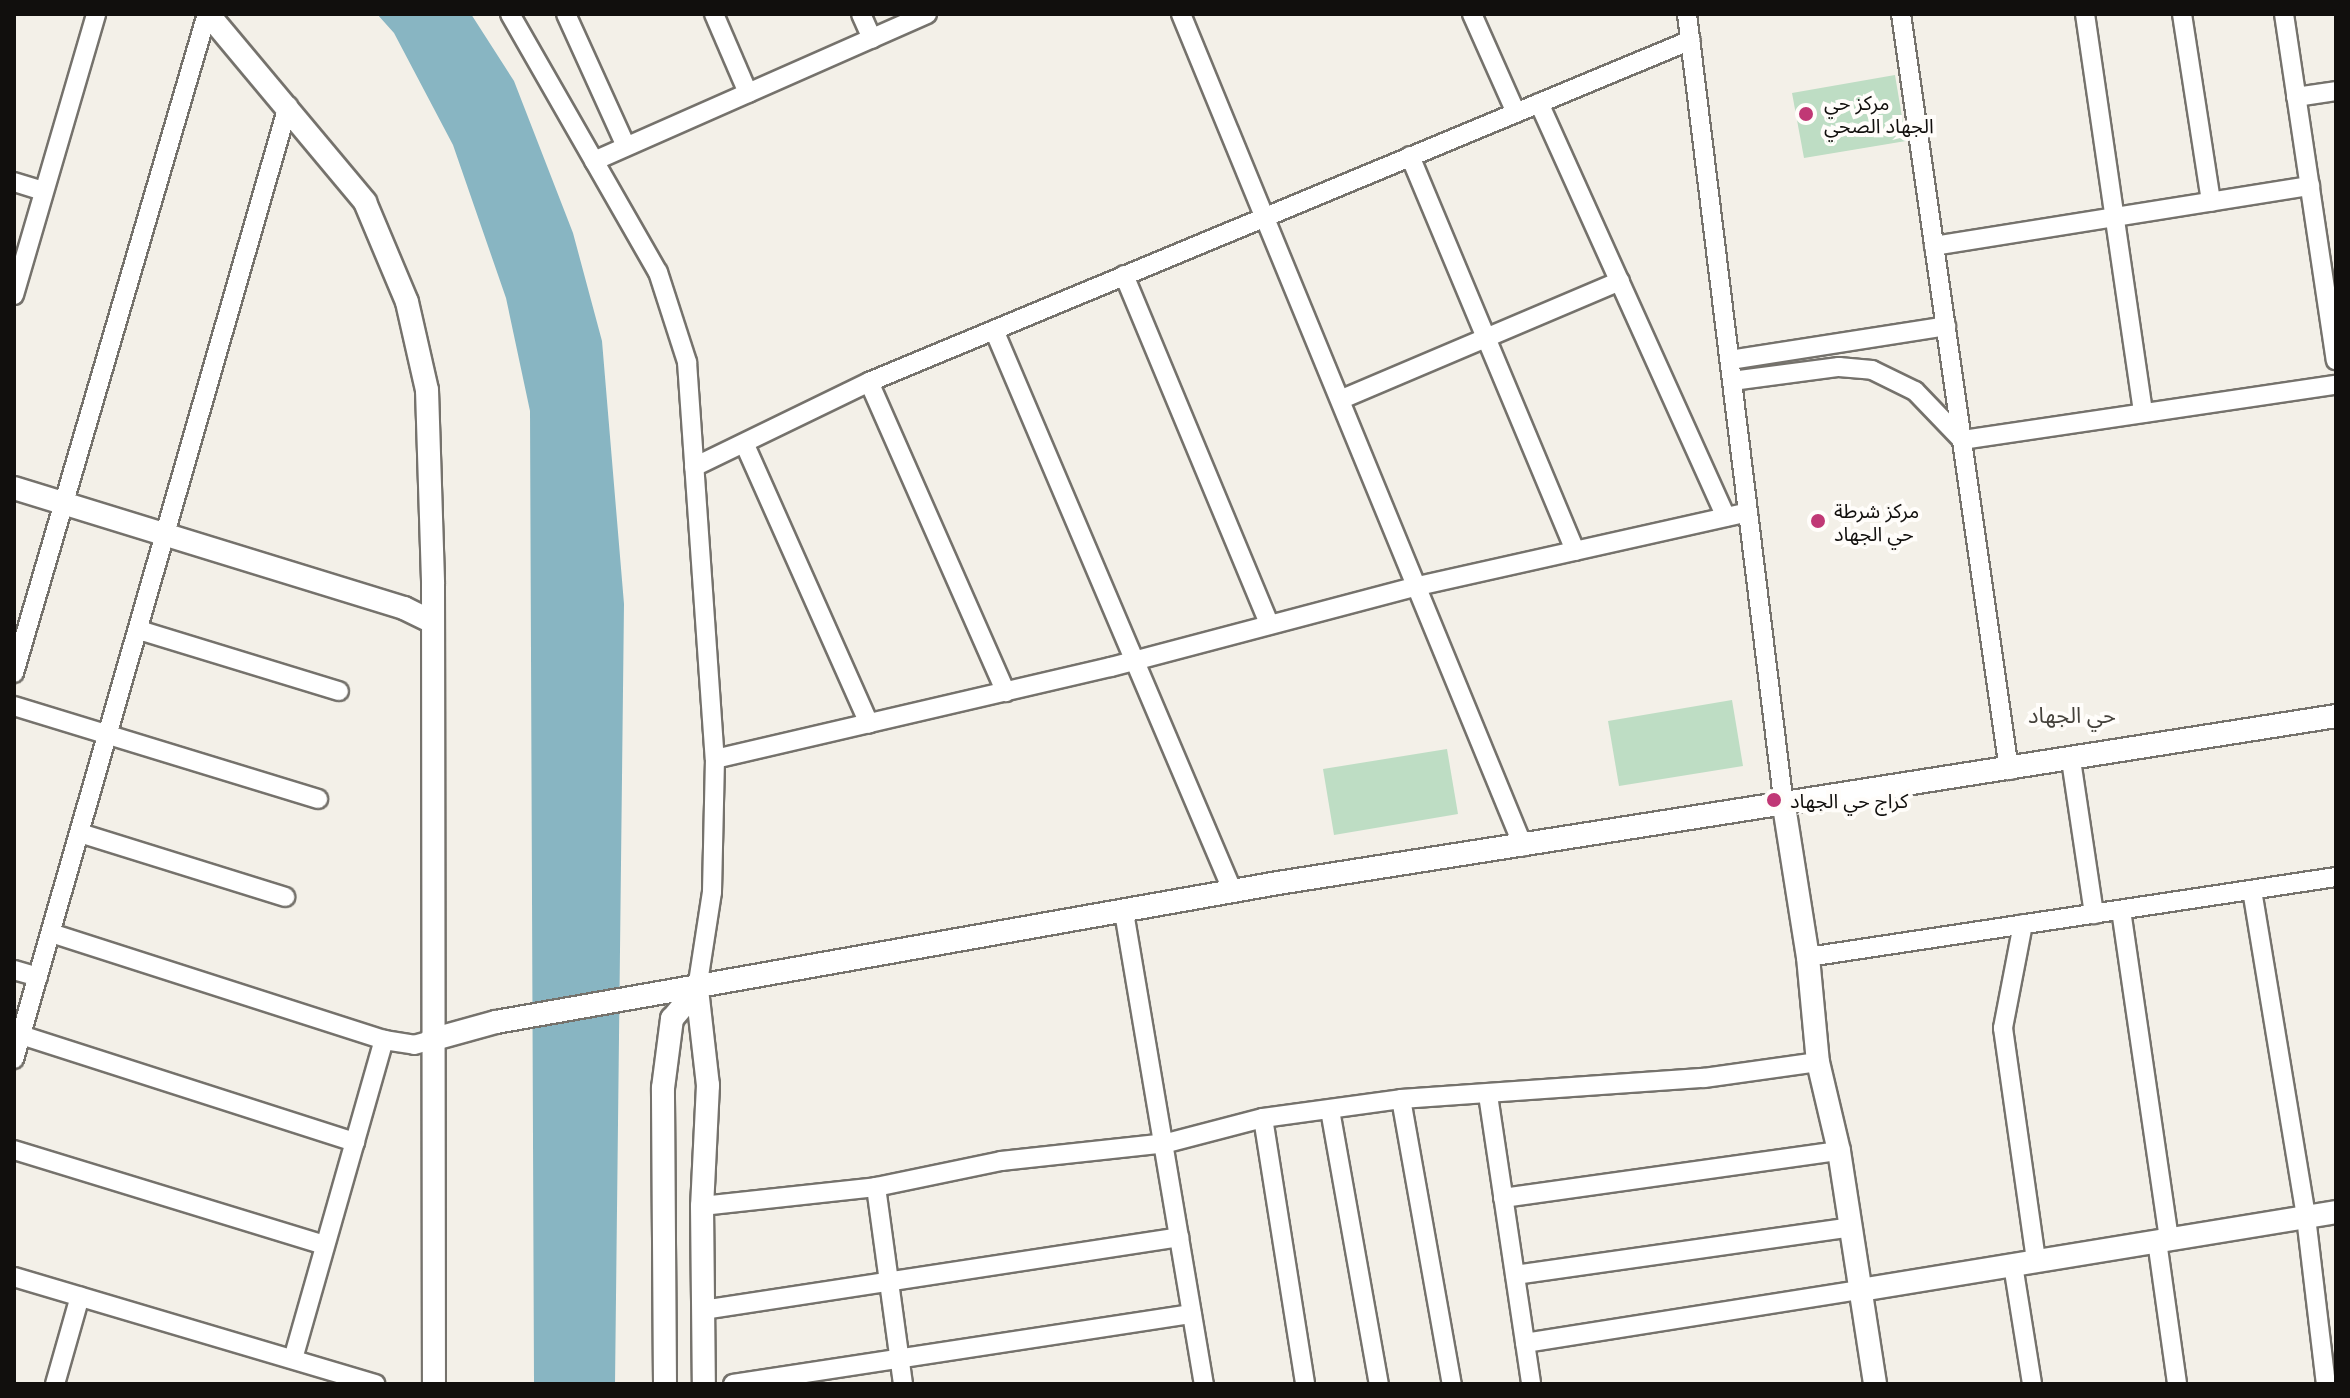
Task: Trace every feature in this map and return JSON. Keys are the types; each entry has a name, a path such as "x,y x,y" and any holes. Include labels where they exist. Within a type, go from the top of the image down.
{"street":[{"path":"14,295 96,14"},
{"path":"207,14 288,106 365,202 407,302 427,390 433,622 431,1040 434,1384"},
{"path":"14,673 61,503 207,14"},
{"path":"510,14 658,272 687,362 715,759 712,892 697,989 708,1085 702,1206 704,1384"},
{"path":"566,14 626,146"},
{"path":"714,14 748,93"},
{"path":"861,14 872,39"},
{"path":"594,161 927,14"},
{"path":"1181,14 1267,215 1523,846"},
{"path":"1472,14 1516,113"},
{"path":"1687,14 1784,806 1808,957 1818,1062 1839,1151 1875,1384"},
{"path":"1901,14 2009,770"},
{"path":"2085,14 2143,413"},
{"path":"2182,14 2211,202"},
{"path":"2284,14 2310,186 2327,235 2336,360"},
{"path":"694,467 745,445 869,382 1691,40"},
{"path":"2296,97 2336,91"},
{"path":"1539,103 1726,517"},
{"path":"14,1059 288,106"},
{"path":"1410,156 1575,551"},
{"path":"14,182 44,191"},
{"path":"1934,246 2310,186"},
{"path":"1124,275 1269,624"},
{"path":"1342,399 1620,281"},
{"path":"1730,360 1946,326"},
{"path":"994,330 1233,892"},
{"path":"1732,381 1809,369 1872,370 1915,391 1962,440"},
{"path":"869,382 1006,692"},
{"path":"1962,440 2336,385"},
{"path":"745,445 869,724"},
{"path":"14,488 404,608 433,622"},
{"path":"715,759 1006,692 1418,586 1748,512"},
{"path":"139,630 339,691"},
{"path":"14,706 318,799"},
{"path":"51,933 384,1040 414,1045 496,1022 697,989 1233,892 2336,716"},
{"path":"2071,760 2094,914"},
{"path":"80,833 285,897"},
{"path":"1808,957 2336,877"},
{"path":"2252,890 2306,1217 2326,1384"},
{"path":"2121,910 2163,1240 2177,1384"},
{"path":"1124,912 1167,1143 1179,1237 1204,1384"},
{"path":"2023,924 2003,1028 2036,1261"},
{"path":"14,970 38,977"},
{"path":"665,1384 663,1088 672,1019 697,989"},
{"path":"21,1035 355,1142"},
{"path":"293,1359 384,1040"},
{"path":"702,1206 876,1187 1001,1161 1167,1143 1263,1118 1401,1099 1704,1078 1818,1062"},
{"path":"1488,1095 1531,1384"},
{"path":"1401,1099 1452,1384"},
{"path":"1330,1110 1379,1384"},
{"path":"1263,1118 1305,1384"},
{"path":"14,1150 325,1245"},
{"path":"1503,1198 1839,1151"},
{"path":"876,1187 903,1384"},
{"path":"1525,1343 2336,1214"},
{"path":"1515,1275 1851,1227"},
{"path":"703,1310 888,1279 1179,1237"},
{"path":"2013,1265 2032,1384"},
{"path":"14,1277 293,1359 355,1381 376,1384"},
{"path":"55,1384 80,1296"},
{"path":"733,1384 899,1356 1192,1314"}],"green space":[{"path":"1895,75 1906,141 1804,158 1792,93"},
{"path":"1732,700 1743,766 1619,786 1608,721"},
{"path":"1447,749 1458,814 1334,835 1323,769"}],"water":[{"path":"377,14 471,14 514,81 573,233 602,341 624,604 615,1384 534,1384 530,411 506,298 453,145 394,33"}],"place":[{"name":"مركز حي الجهاد الصحي","path":"1806,114"},
{"name":"مركز شرطة حي الجهاد","path":"1818,521"},
{"name":"كراج حي الجهاد","path":"1774,800"}],"district":[{"name":"حي الجهاد","path":"2072,715"}]}
